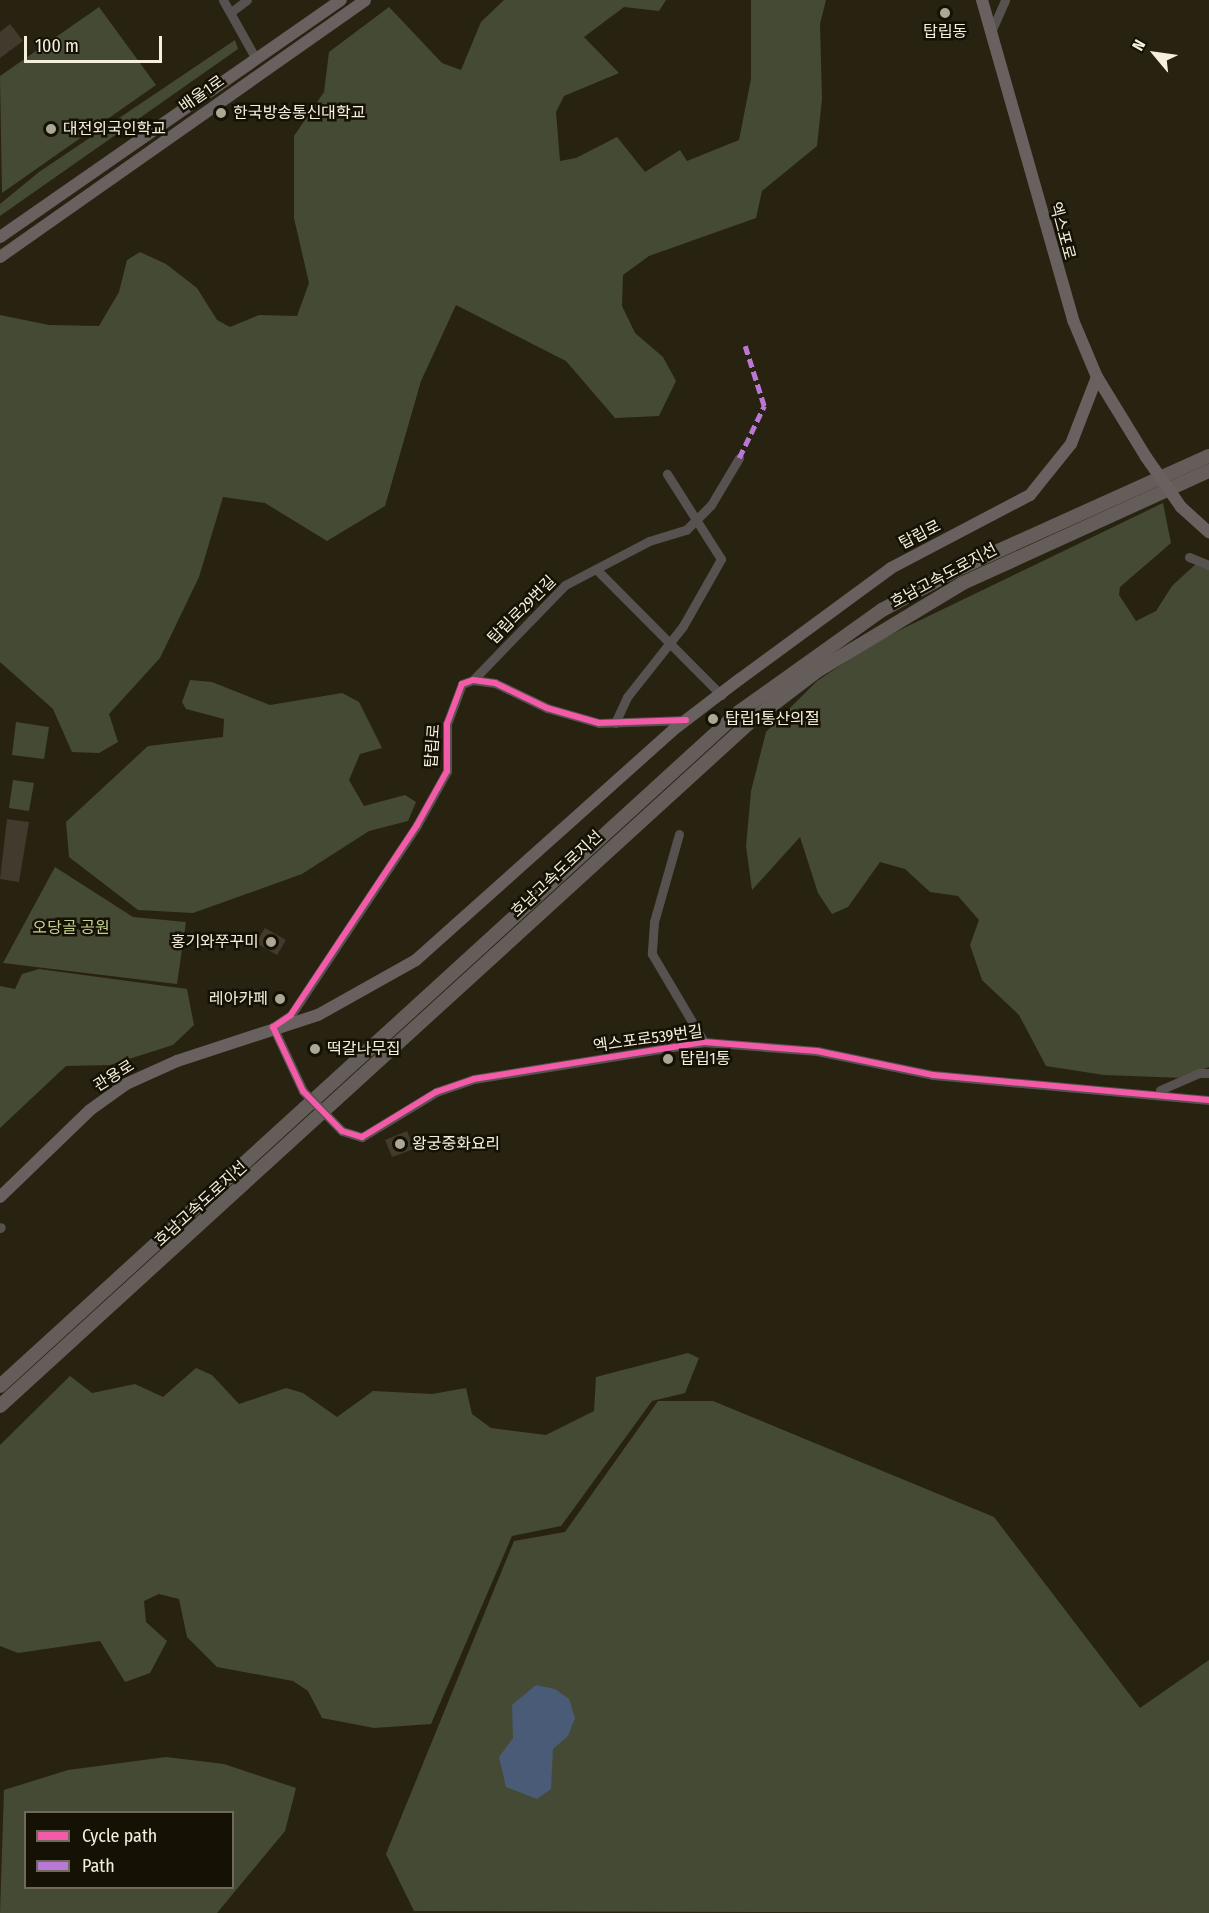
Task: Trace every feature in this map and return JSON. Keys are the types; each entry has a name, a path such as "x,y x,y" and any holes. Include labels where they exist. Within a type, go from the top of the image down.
{"highway":[{"name":"호남고속도로지선","path":"0,1386 739,712 882,610 956,570 1209,456"},
{"name":"호남고속도로지선","path":"0,1406 759,714 890,623 963,583 1209,471"}],"main road":[{"name":"배울1로","path":"0,237 341,0"},
{"name":"배울1로","path":"0,257 365,0"},
{"name":"엑스포로","path":"982,0 1059,280 1097,377 1146,457 1181,507 1209,532"},
{"name":"탑립로","path":"273,1027 318,1015 416,960 686,720 891,568 1030,495 1071,444 1097,377"},
{"name":"관용로","path":"0,1197 90,1110 126,1084 177,1061 273,1027"}],"street":[{"path":"223,0 256,59"},
{"path":"231,12 247,0"},
{"path":"990,34 1005,0"},
{"name":"탑립로29번길","path":"473,680 565,585 598,571 649,541 686,530 698,519 739,458"},
{"path":"615,723 627,697 671,641 721,559 698,519 667,474"},
{"path":"1189,557 1209,565"},
{"path":"598,571 671,641 721,695"},
{"path":"473,680 508,688 584,721 615,723 686,720"},
{"name":"탑립로","path":"273,1027 291,1015 417,825 447,771 447,724 454,695 462,684 473,680"},
{"path":"679,834 654,922 652,954 704,1042"},
{"name":"엑스포로539번길","path":"273,1027 303,1091 342,1131 362,1137 436,1092 474,1078 704,1042 817,1051 933,1075 1090,1092 1152,1092"},
{"path":"1152,1092 1208,1072"},
{"path":"1191,1078 1192,1096"},
{"path":"1152,1092 1192,1096 1208,1102"}],"green space":[{"path":"504,0 666,0 659,11 624,7 584,37 619,73 564,96 556,112 560,161 576,158 617,137 645,172 680,150 687,161 739,140 751,79 751,0 826,0 820,24 822,99 817,146 762,191 756,218 649,256 623,275 622,306 635,333 663,357 676,381 659,416 615,418 566,361 456,305 421,381 385,506 327,541 265,503 223,497 199,577 160,658 109,714 118,742 99,753 72,752 53,709 0,662 0,315 49,325 99,326 119,292 127,260 140,252 166,264 197,288 217,320 230,327 259,315 297,316 309,283 294,218 294,136 324,92 329,52 389,7 442,63 461,70 481,22"},
{"name":"대전외국인학교","path":"99,7 156,85 2,193 0,76"},
{"path":"235,40 238,49 0,216 0,204 39,172"},
{"path":"1163,503 1171,543 1120,587 1119,595 1136,621 1156,611 1172,586 1198,562 1209,563 1209,1067 1184,1078 1104,1075 1046,1066 1019,1015 982,980 970,945 979,920 958,896 930,892 905,869 880,862 848,907 832,914 818,893 800,837 752,890 746,846 751,791 766,732 817,681 877,641"},
{"path":"190,680 212,682 270,705 342,693 359,702 382,748 360,754 349,780 364,806 405,795 416,802 408,821 369,831 302,874 193,913 138,910 69,857 66,822 148,746 223,737 224,719 186,709 182,702"},
{"path":"16,722 49,727 44,759 12,755"},
{"path":"13,780 34,783 29,811 9,808"},
{"name":"오당골 공원","path":"55,867 133,917 186,922 177,984 3,963"},
{"path":"39,969 187,989 194,1025 173,1045 110,1065 66,1066 0,1128 0,986 15,989 22,974"},
{"path":"688,1353 699,1358 685,1393 652,1401 561,1526 512,1536 431,1724 374,1728 322,1718 308,1691 293,1681 217,1667 187,1637 179,1599 159,1594 144,1601 146,1622 167,1641 150,1673 125,1682 100,1641 18,1653 0,1646 0,1445 70,1376 92,1393 135,1384 163,1397 196,1368 212,1375 239,1404 286,1388 303,1393 337,1417 373,1391 432,1394 466,1388 472,1414 491,1428 546,1435 594,1411 596,1377"},
{"path":"658,1401 713,1401 994,1517 1140,1708 1209,1660 1209,1913 414,1911 386,1854 514,1541 565,1532"},
{"path":"166,1757 224,1764 296,1788 285,1831 217,1913 0,1913 4,1790 68,1770"}],"water":[{"path":"536,1685 555,1689 569,1699 575,1718 568,1736 553,1749 551,1789 537,1799 506,1787 499,1757 513,1738 512,1705"}],"building":[{"path":"10,24 23,41 0,58 0,32"},
{"path":"7,819 29,822 19,882 0,879"},
{"name":"홍기와쭈꾸미","path":"265,928 286,940 277,955 256,943"},
{"name":"왕궁중화요리","path":"407,1131 414,1149 392,1157 385,1140"}],"marked path":[{"path":"739,458 764,406 745,346"}],"cycle path":[{"path":"686,720 599,723 547,708 495,683 473,680 462,684 447,724 447,771 417,825 291,1015 273,1027 303,1091 342,1131 362,1137 436,1092 474,1079 704,1042 817,1051 933,1075 1209,1100"}],"place":[{"name":"탑립동","path":"945,13"},
{"name":"한국방송통신대학교","path":"221,113"},
{"name":"대전외국인학교","path":"51,129"},
{"name":"탑립1통산의절","path":"713,719"},
{"name":"홍기와쭈꾸미","path":"271,942"},
{"name":"레아카페","path":"280,999"},
{"name":"떡갈나무집","path":"315,1049"},
{"name":"탑립1통","path":"668,1059"},
{"name":"왕궁중화요리","path":"400,1144"}]}
